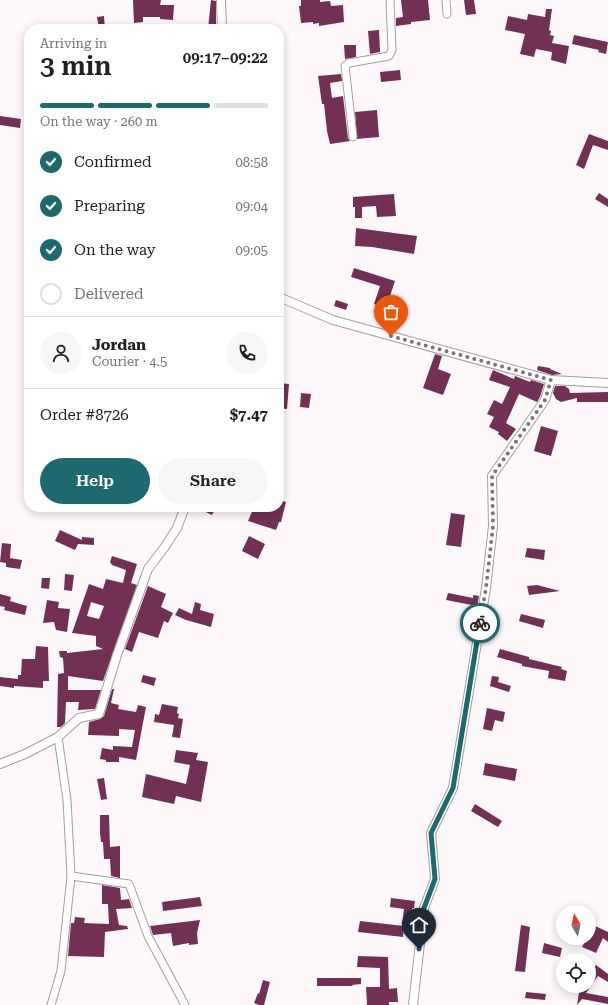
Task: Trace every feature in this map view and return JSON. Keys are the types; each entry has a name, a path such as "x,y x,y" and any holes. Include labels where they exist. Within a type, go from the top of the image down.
{"street":[{"path":"221,0 222,24"},
{"path":"353,137 345,66 348,63 389,56 392,50 390,0"},
{"path":"446,0 447,14"},
{"path":"284,299 333,320 551,380 608,383"},
{"path":"413,1005 424,908 435,879 431,833 453,788 486,588 493,526 492,476 545,400 551,380"},
{"path":"0,764 58,738 79,718 99,714 117,655 148,569 164,548 176,528 183,512"},
{"path":"51,1005 61,971 71,876 66,800 58,738"},
{"path":"71,876 129,884 148,936 185,1005"}],"building":[{"path":"133,0 161,0 160,5 174,5 173,20 160,19 160,17 143,17 143,22 134,23"},
{"path":"211,0 216,1 216,24 209,24"},
{"path":"301,0 320,0 320,2 330,1 331,6 343,5 344,22 319,26 319,23 313,24 313,22 301,23 299,6 301,6"},
{"path":"401,0 428,0 430,20 411,22 411,24 396,26 396,18 403,17"},
{"path":"464,0 474,0 476,14 466,15"},
{"path":"546,9 552,9 549,30 551,31 550,35 554,36 552,43 569,46 566,64 551,60 552,52 536,49 534,57 520,54 525,34 505,30 508,16 527,20 528,14 545,17"},
{"path":"104,16 105,24 98,24 97,17"},
{"path":"379,30 380,52 370,54 368,31"},
{"path":"574,35 608,42 606,54 598,52 599,50 572,44"},
{"path":"344,45 356,45 356,57 345,59"},
{"path":"400,70 401,80 381,82 380,72"},
{"path":"341,74 342,81 330,83 332,98 343,96 348,138 350,141 330,144 318,76"},
{"path":"377,110 379,137 357,139 355,112"},
{"path":"0,116 21,119 20,128 0,125"},
{"path":"589,134 608,141 608,150 593,145 584,169 576,165"},
{"path":"599,193 608,199 608,207 595,199"},
{"path":"394,194 396,216 377,217 376,206 362,207 362,218 355,218 353,197"},
{"path":"356,228 417,236 414,254 372,247 355,246"},
{"path":"354,268 395,281 386,308 374,304 380,286 351,277"},
{"path":"336,300 348,304 346,310 334,306"},
{"path":"435,354 442,356 438,369 451,374 443,395 423,388"},
{"path":"538,366 550,368 562,374 552,375 537,370"},
{"path":"493,370 514,379 515,376 530,382 531,380 544,384 537,402 519,394 506,423 516,429 507,441 498,434 499,432 489,427 494,417 487,414 494,400 502,404 510,387 489,380"},
{"path":"284,383 289,384 287,409 284,409"},
{"path":"555,386 565,386 569,389 570,393 608,392 608,402 577,402 577,398 561,402 556,399 553,393"},
{"path":"301,393 311,394 309,408 300,407"},
{"path":"541,426 558,431 551,456 534,451"},
{"path":"206,512 214,512 212,515"},
{"path":"252,512 284,512 281,522 279,522 276,530 248,521"},
{"path":"451,513 465,515 461,547 446,545"},
{"path":"60,530 82,540 82,537 94,538 94,545 78,544 75,550 55,541"},
{"path":"249,536 265,544 258,559 242,551"},
{"path":"2,543 11,544 10,558 22,560 20,569 6,567 6,563 0,562"},
{"path":"527,548 545,550 544,560 525,557"},
{"path":"112,556 137,564 131,583 137,585 103,681 68,676 68,690 101,690 95,709 78,710 79,702 66,702 65,723 61,727 57,727 58,674 64,673 63,658 60,657 59,651 67,651 67,653 103,649 96,646 96,636 72,633 89,584 103,589 106,579 123,583 126,570 112,565 110,562","holes":["91,602 104,606 99,619 87,616"]},
{"path":"65,574 74,575 72,591 64,590"},
{"path":"42,578 50,578 49,589 41,588"},
{"path":"537,585 560,591 529,595 527,586"},
{"path":"148,586 166,594 161,607 173,613 168,623 164,621 158,638 139,632 132,652 125,649"},
{"path":"448,593 473,598 473,595 479,596 477,606 446,600"},
{"path":"0,594 11,597 10,601 27,606 25,615 4,610 5,607 0,606"},
{"path":"47,600 59,602 58,608 70,609 67,632 56,630 54,622 43,623"},
{"path":"195,602 201,604 200,610 214,614 211,627 186,620 175,615 179,608 192,614"},
{"path":"521,614 545,620 543,628 519,621"},
{"path":"36,646 48,647 49,681 43,681 43,688 14,686 14,688 0,686 0,677 18,679 18,675 21,675 22,659 35,659"},
{"path":"500,649 529,657 529,659 562,667 561,669 567,671 565,681 548,678 549,671 522,666 522,664 497,657"},
{"path":"143,675 156,678 154,686 141,682"},
{"path":"492,676 499,677 498,682 511,686 509,692 490,686"},
{"path":"112,689 114,689 111,703 119,705 118,709 136,712 138,705 146,707 136,760 119,757 119,762 106,762 106,760 100,759 102,748 113,750 113,746 132,747 135,730 119,729 119,736 88,735 89,722 100,719 104,716"},
{"path":"162,704 178,707 178,718 183,719 180,738 172,737 174,725 154,722 155,714 159,715"},
{"path":"487,708 505,712 503,722 495,720 492,731 483,729"},
{"path":"176,750 198,753 196,760 208,762 201,802 176,796 174,804 142,797 146,774 186,784 190,765 174,762"},
{"path":"485,763 517,769 515,781 483,775"},
{"path":"104,778 107,799 101,800 97,779"},
{"path":"475,804 502,821 498,827 471,811"},
{"path":"100,815 109,815 110,847 120,846 120,878 111,876 110,859 104,859 103,842 101,842 100,833"},
{"path":"102,885 120,888 121,900 129,899 132,908 116,909 119,925 127,926 128,929 105,932 104,957 68,956 71,923 74,923 75,917 85,918 84,923 109,924 108,904 102,904"},
{"path":"200,897 202,906 163,911 162,902"},
{"path":"391,898 415,901 414,908 412,908 410,927 402,925 404,909 390,907"},
{"path":"200,920 197,933 198,944 189,945 189,943 173,946 171,933 153,935 150,926"},
{"path":"360,921 404,926 403,937 358,932"},
{"path":"521,925 530,927 525,972 515,971"},
{"path":"596,926 608,932 608,942 603,938 596,953 582,947 583,945 596,945"},
{"path":"544,943 562,948 561,953 556,953 556,956 542,953"},
{"path":"358,956 388,957 389,989 397,988 398,1002 389,1002 389,1005 367,1005 366,987 380,987 380,968 357,967"},
{"path":"596,965 608,974 608,982 598,976 596,979"},
{"path":"317,978 361,978 361,984 352,985 353,986 317,986"},
{"path":"263,980 270,982 264,1005 259,1005 254,1003 258,993 259,994"},
{"path":"526,992 546,994 545,1000 525,998"},
{"path":"579,993 608,997 608,1004 582,999 577,1005"}],"way so far":[{"path":"391,336 551,380 545,400 492,476 493,526 486,588 480,623"}],"route":[{"path":"419,949 424,908 435,879 431,833 453,788 480,623"}]}
